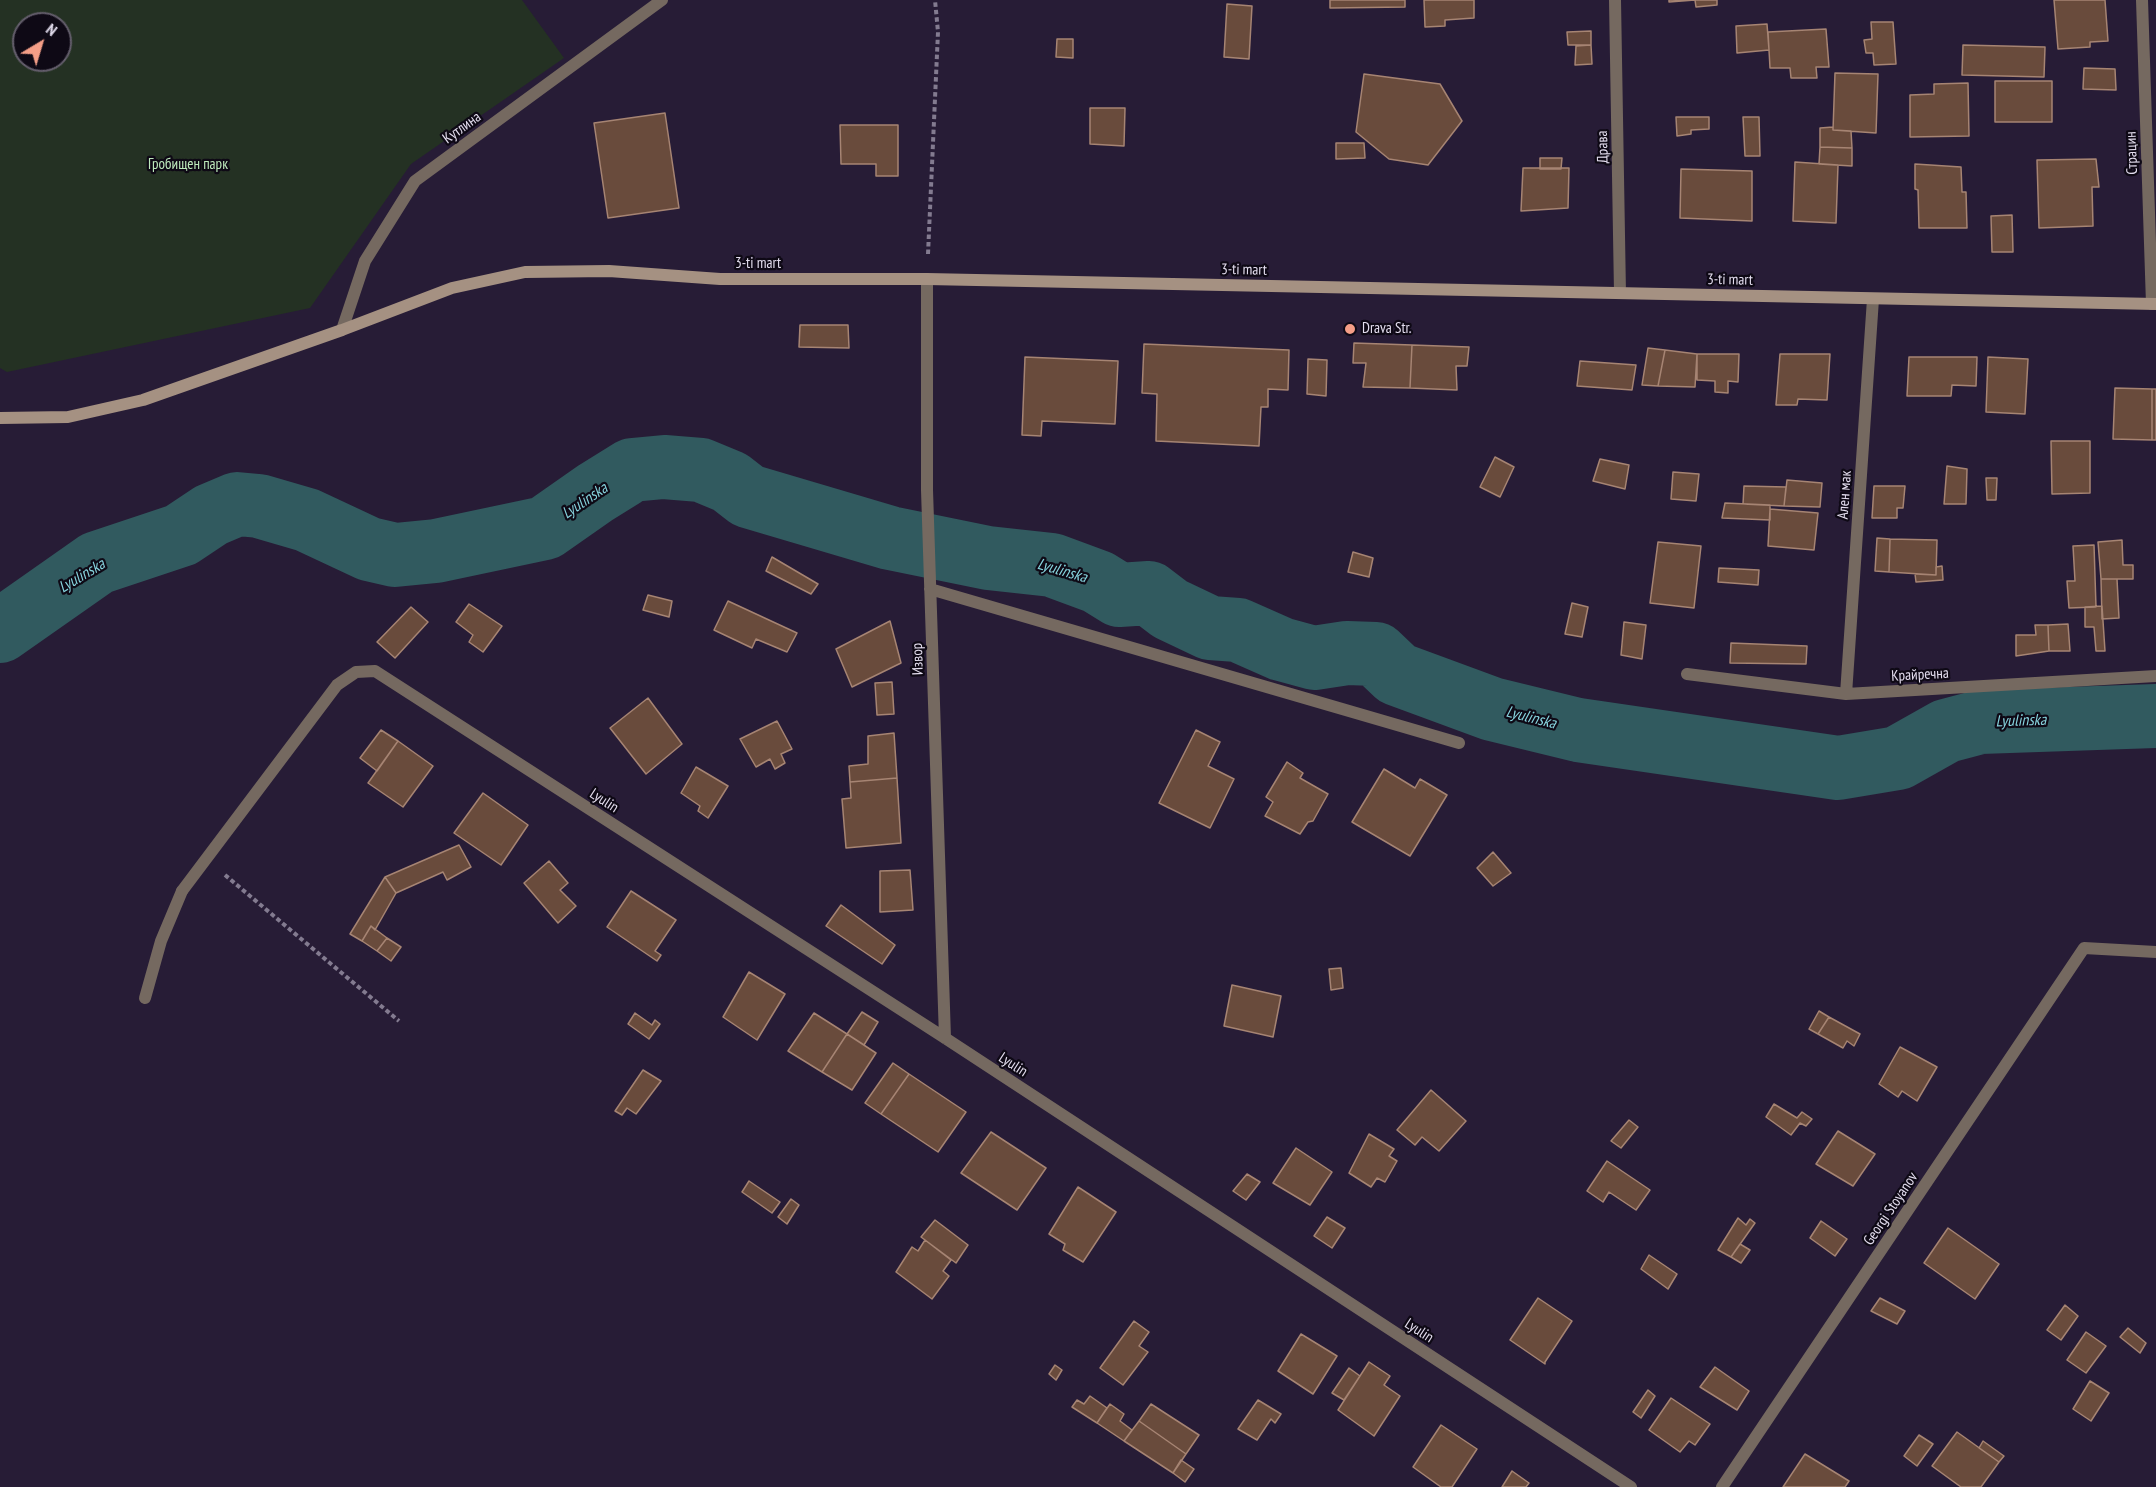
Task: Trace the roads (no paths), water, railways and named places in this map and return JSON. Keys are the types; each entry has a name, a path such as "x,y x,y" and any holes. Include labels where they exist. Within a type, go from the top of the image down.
{"street":[{"name":"Кутлина","path":"342,330 365,261 415,181 662,0"},
{"name":"Драва","path":"1615,0 1620,293"},
{"name":"Страцин","path":"2142,0 2154,304"},
{"name":"3-ti mart","path":"0,418 68,417 143,400 342,330 452,288 525,272 609,271 720,279 927,279 2154,304"},
{"name":"Извор","path":"927,279 927,490 945,1038"},
{"name":"Ален мак","path":"1846,694 1874,299"},
{"path":"930,589 1459,743"},
{"name":"Lyulin","path":"145,998 161,940 182,891 337,685 356,672 375,671 945,1038 1631,1487"},
{"name":"Крайречна","path":"1687,674 1846,694 2156,676"},
{"name":"Georgi Stoyanov","path":"1722,1487 2084,948 2156,952"}],"waterway":[{"name":"Lyulinska","path":"0,631 97,563 181,535 211,515 237,504 259,506 307,520 369,549 395,555 436,551 545,528 632,470 664,467 701,470 730,482 748,496 890,538 988,558 1052,565 1098,582 1119,595 1149,593 1170,609 1210,628 1238,630 1281,649 1314,658 1347,653 1376,654 1397,674 1492,709 1578,730 1838,768 1898,758 1946,731 1980,722 2156,716"}],"place":[{"name":"Drava Str.","path":"1350,329"}],"park label":[{"name":"Гробищен парк","path":"188,165"}]}
